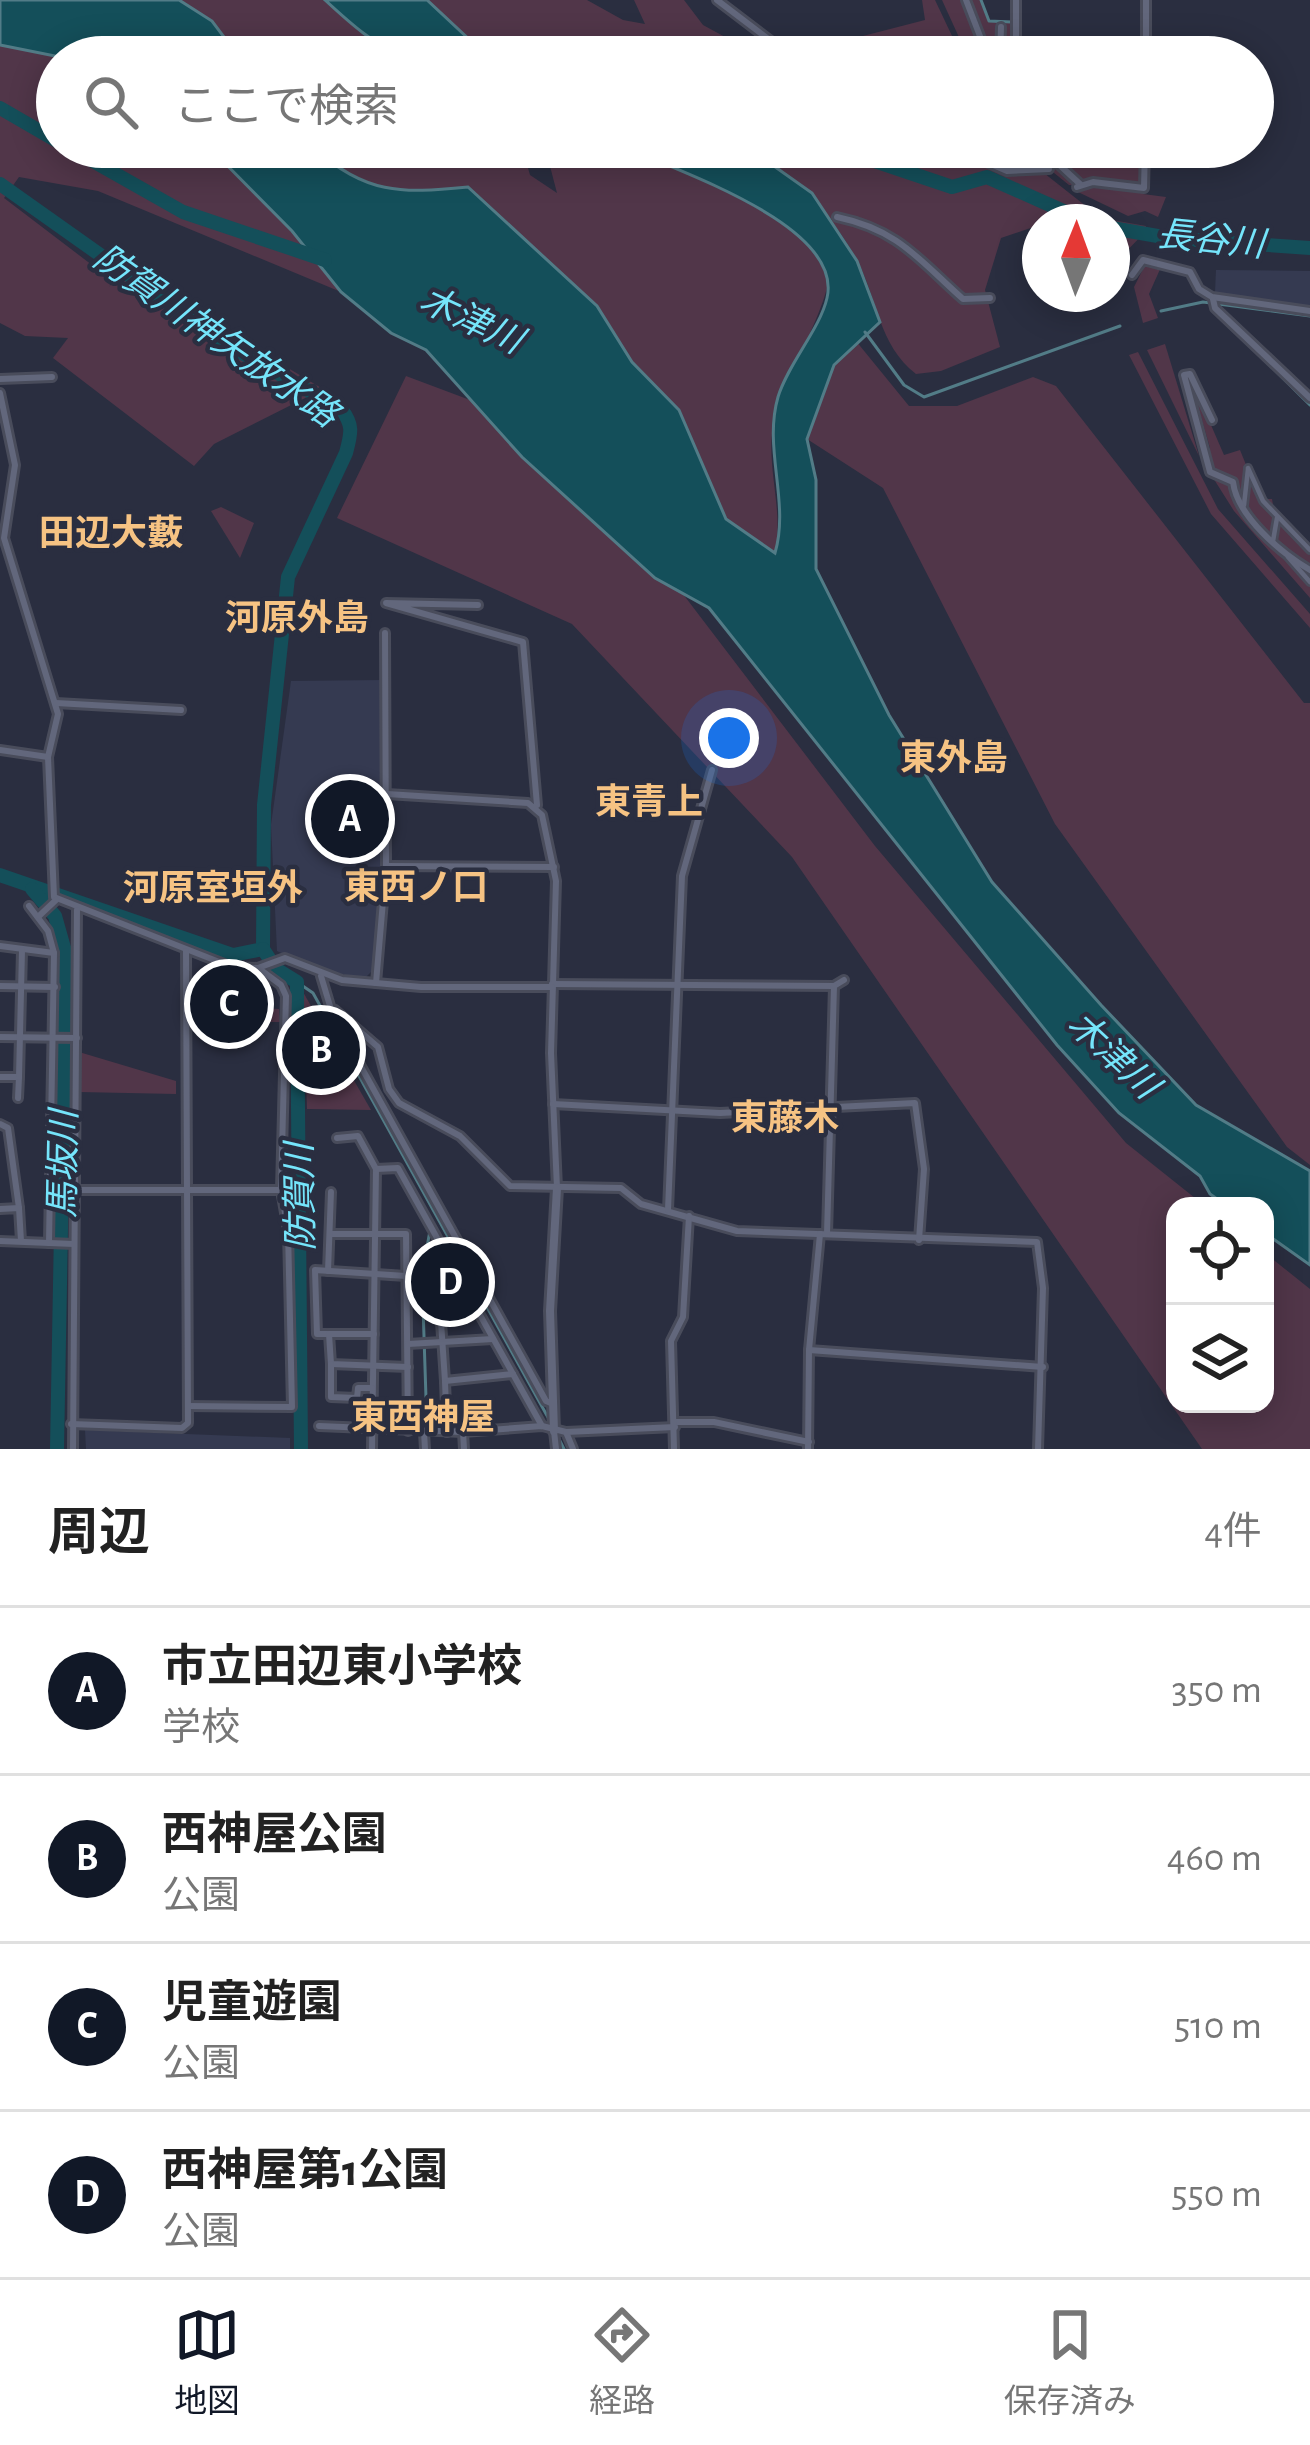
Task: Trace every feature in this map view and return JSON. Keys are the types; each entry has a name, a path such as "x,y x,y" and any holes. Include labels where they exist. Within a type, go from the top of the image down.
{"street":[{"path":"717,0 764,36"},
{"path":"967,0 980,36"},
{"path":"1016,0 1016,36"},
{"path":"1146,36 1147,0"},
{"path":"1001,27 1001,36"},
{"path":"1000,168 1049,169"},
{"path":"1062,168 1079,185 1144,188 1144,168"},
{"path":"837,217 868,225 916,250 962,299 990,298"},
{"path":"1132,275 1143,260 1173,266 1190,272 1199,290 1212,297 1310,311"},
{"path":"1212,297 1215,308 1310,398"},
{"path":"1212,420 1190,374 1184,375 1210,472 1232,482 1244,505 1310,582"},
{"path":"0,380 52,376"},
{"path":"0,393 15,465 4,538 56,704 48,757 54,897 41,914"},
{"path":"1244,505 1248,468 1263,501 1310,550"},
{"path":"1268,554 1280,528 1277,516"},
{"path":"1288,557 1310,570"},
{"path":"478,605 386,603 523,642 537,805 554,867 557,1188 550,1311 556,1449"},
{"path":"376,983 386,866 385,633"},
{"path":"56,704 181,710"},
{"path":"0,750 48,757"},
{"path":"668,1210 682,876 712,770"},
{"path":"387,794 537,805"},
{"path":"386,866 554,867"},
{"path":"54,897 76,910 245,970 280,959 321,976 376,983 834,986 844,980"},
{"path":"29,906 41,914 54,953 52,1244"},
{"path":"73,1449 76,910"},
{"path":"0,946 54,953"},
{"path":"18,1098 22,950"},
{"path":"71,1424 182,1427 188,1423 186,950"},
{"path":"188,1406 292,1407 288,1230 281,1190 286,996 261,967"},
{"path":"321,976 322,991 416,1167 546,1401 553,1404"},
{"path":"0,986 55,987"},
{"path":"319,1426 463,1432 542,1426 566,1432 715,1422 809,1446 809,1350 833,1107 834,986"},
{"path":"335,1010 378,1047 389,1089 399,1103 460,1136 510,1186 621,1188 641,1204 737,1232 1037,1242 1043,1367 1038,1449"},
{"path":"0,1037 74,1038"},
{"path":"0,1077 19,1077"},
{"path":"553,1104 720,1113 915,1103 924,1169 919,1240"},
{"path":"0,1124 8,1128 21,1241"},
{"path":"337,1138 358,1136 376,1168 372,1449"},
{"path":"0,1165 12,1165"},
{"path":"376,1168 416,1167"},
{"path":"398,1168 542,1426"},
{"path":"75,1190 281,1190"},
{"path":"328,1271 331,1192"},
{"path":"0,1209 20,1208"},
{"path":"674,1449 670,1341 682,1317 689,1216"},
{"path":"330,1234 406,1234 408,1431"},
{"path":"0,1241 72,1244"},
{"path":"447,1255 439,1292 447,1432"},
{"path":"374,1334 317,1334 315,1270 406,1276"},
{"path":"329,1334 331,1397 357,1397 358,1388 372,1388"},
{"path":"408,1344 493,1339"},
{"path":"809,1350 1043,1367"},
{"path":"331,1364 408,1367"},
{"path":"445,1381 513,1374"},
{"path":"424,1449 427,1432"},
{"path":"463,1432 464,1449"},
{"path":"566,1432 573,1449"}],"shaded area":[{"path":"179,0 325,0 365,36 223,36 212,21"},
{"path":"427,0 587,0 623,20 645,24 634,0 684,0 703,25 723,36 466,36"},
{"path":"922,0 935,0 952,36 863,36 925,20"},
{"path":"942,0 981,0 990,21 1012,22 1012,36 958,36"},
{"path":"0,45 36,52 36,168 230,168 292,231 341,292 98,191 19,177 4,198 113,281 109,287 128,265 185,306 323,389 214,444 194,466 53,358 68,338 25,336 0,323"},
{"path":"341,168 528,168 530,175 557,193 550,168 676,168 740,198 798,236 818,254 828,283 773,426 775,553 726,519 679,410 632,362 597,306 468,187 403,190"},
{"path":"774,168 1038,168 1083,204 1022,204 1022,231 1001,238 985,290 1000,347 941,371 916,374 894,349 857,260 822,211"},
{"path":"1048,168 1141,168 1143,194 1166,197 1158,217 1145,211 1130,215 1130,204 1103,204 1078,192 1083,185 1069,185"},
{"path":"1130,223 1146,226 1130,248"},
{"path":"1146,263 1161,267 1149,294 1158,318 1143,323 1134,287"},
{"path":"1216,270 1310,271 1310,309 1215,293"},
{"path":"856,341 909,406 957,406 1033,377 1056,386 1304,703 1310,703 1310,1165 1287,1147 1055,824 883,488 807,439 834,365"},
{"path":"1165,344 1199,456 1147,350"},
{"path":"1138,352 1218,509 1310,614 1310,628 1211,514 1129,355"},
{"path":"1188,372 1224,455 1240,450 1260,499 1272,499 1275,516 1310,552 1310,598 1234,511 1210,473 1210,448"},
{"path":"406,376 561,434 875,846 1126,1143 1194,1197 1166,1197 1166,1397 792,857 572,624 337,518"},
{"path":"221,507 254,523 240,558 211,511"},
{"path":"383,680 381,869 373,970 365,978 319,970 277,951 271,825 291,681"},
{"path":"217,981 223,983 219,996 249,1001 249,1007 279,1009 280,1022 202,1022"},
{"path":"303,992 371,1110 307,1109"},
{"path":"79,1052 176,1081 176,1094 79,1092"},
{"path":"1274,1260 1310,1289 1310,1449 1202,1449 1177,1413 1274,1413"},
{"path":"85,1430 290,1438 290,1449 86,1449"}],"water":[{"path":"0,0 179,0 212,21 223,36 36,36 36,52 0,45"},
{"path":"325,0 427,0 466,36 368,36"},
{"path":"230,168 341,168 367,182 403,190 468,187 597,306 632,362 679,410 726,519 775,553 780,514 774,417 783,385 823,310 825,272 810,247 784,224 674,168 777,168 812,193 857,261 880,322 834,365 807,439 816,480 816,569 889,715 992,882 1196,1105 1310,1171 1310,1265 1274,1239 1274,1197 1214,1197 1200,1176 1119,1113 1057,1045 709,608 655,578 522,457 426,350 391,333 341,292 292,231"}],"waterway":[{"path":"981,0 989,21 1012,22 1012,36"},
{"name":"木津川","path":"0,108 36,129"},
{"name":"木津川","path":"105,168 183,212 325,260"},
{"name":"長谷川","path":"895,168 952,187 987,177 1048,204"},
{"name":"防賀川神矢放水路","path":"0,184 226,344 341,409 350,425 346,453 288,577 264,805 263,949"},
{"name":"長谷川","path":"1130,231 1310,248"},
{"path":"1161,311 1203,302 1310,316"},
{"path":"1222,318 1310,405"},
{"path":"865,332 904,385 924,397 1120,326"},
{"name":"防賀川","path":"0,875 233,955 263,949"},
{"name":"馬坂川","path":"32,889 55,916 66,955 57,1449"},
{"name":"防賀川","path":"263,949 276,969 297,982 301,1449"},
{"path":"297,982 313,993 550,1421"},
{"path":"427,1429 422,1275 431,1225"},
{"path":"557,1435 564,1449"}],"place":[{"name":"市立田辺東小学校","path":"350,819"},
{"name":"児童遊園","path":"229,1004"},
{"name":"西神屋公園","path":"321,1050"},
{"name":"西神屋第1公園","path":"450,1282"}],"district":[{"name":"田辺大藪","path":"111,532"},
{"name":"河原外島","path":"297,617"},
{"name":"東外島","path":"954,757"},
{"name":"東青上","path":"649,801"},
{"name":"東西ノ口","path":"416,886"},
{"name":"河原室垣外","path":"213,887"},
{"name":"東藤木","path":"785,1117"},
{"name":"東西神屋","path":"423,1416"}]}
